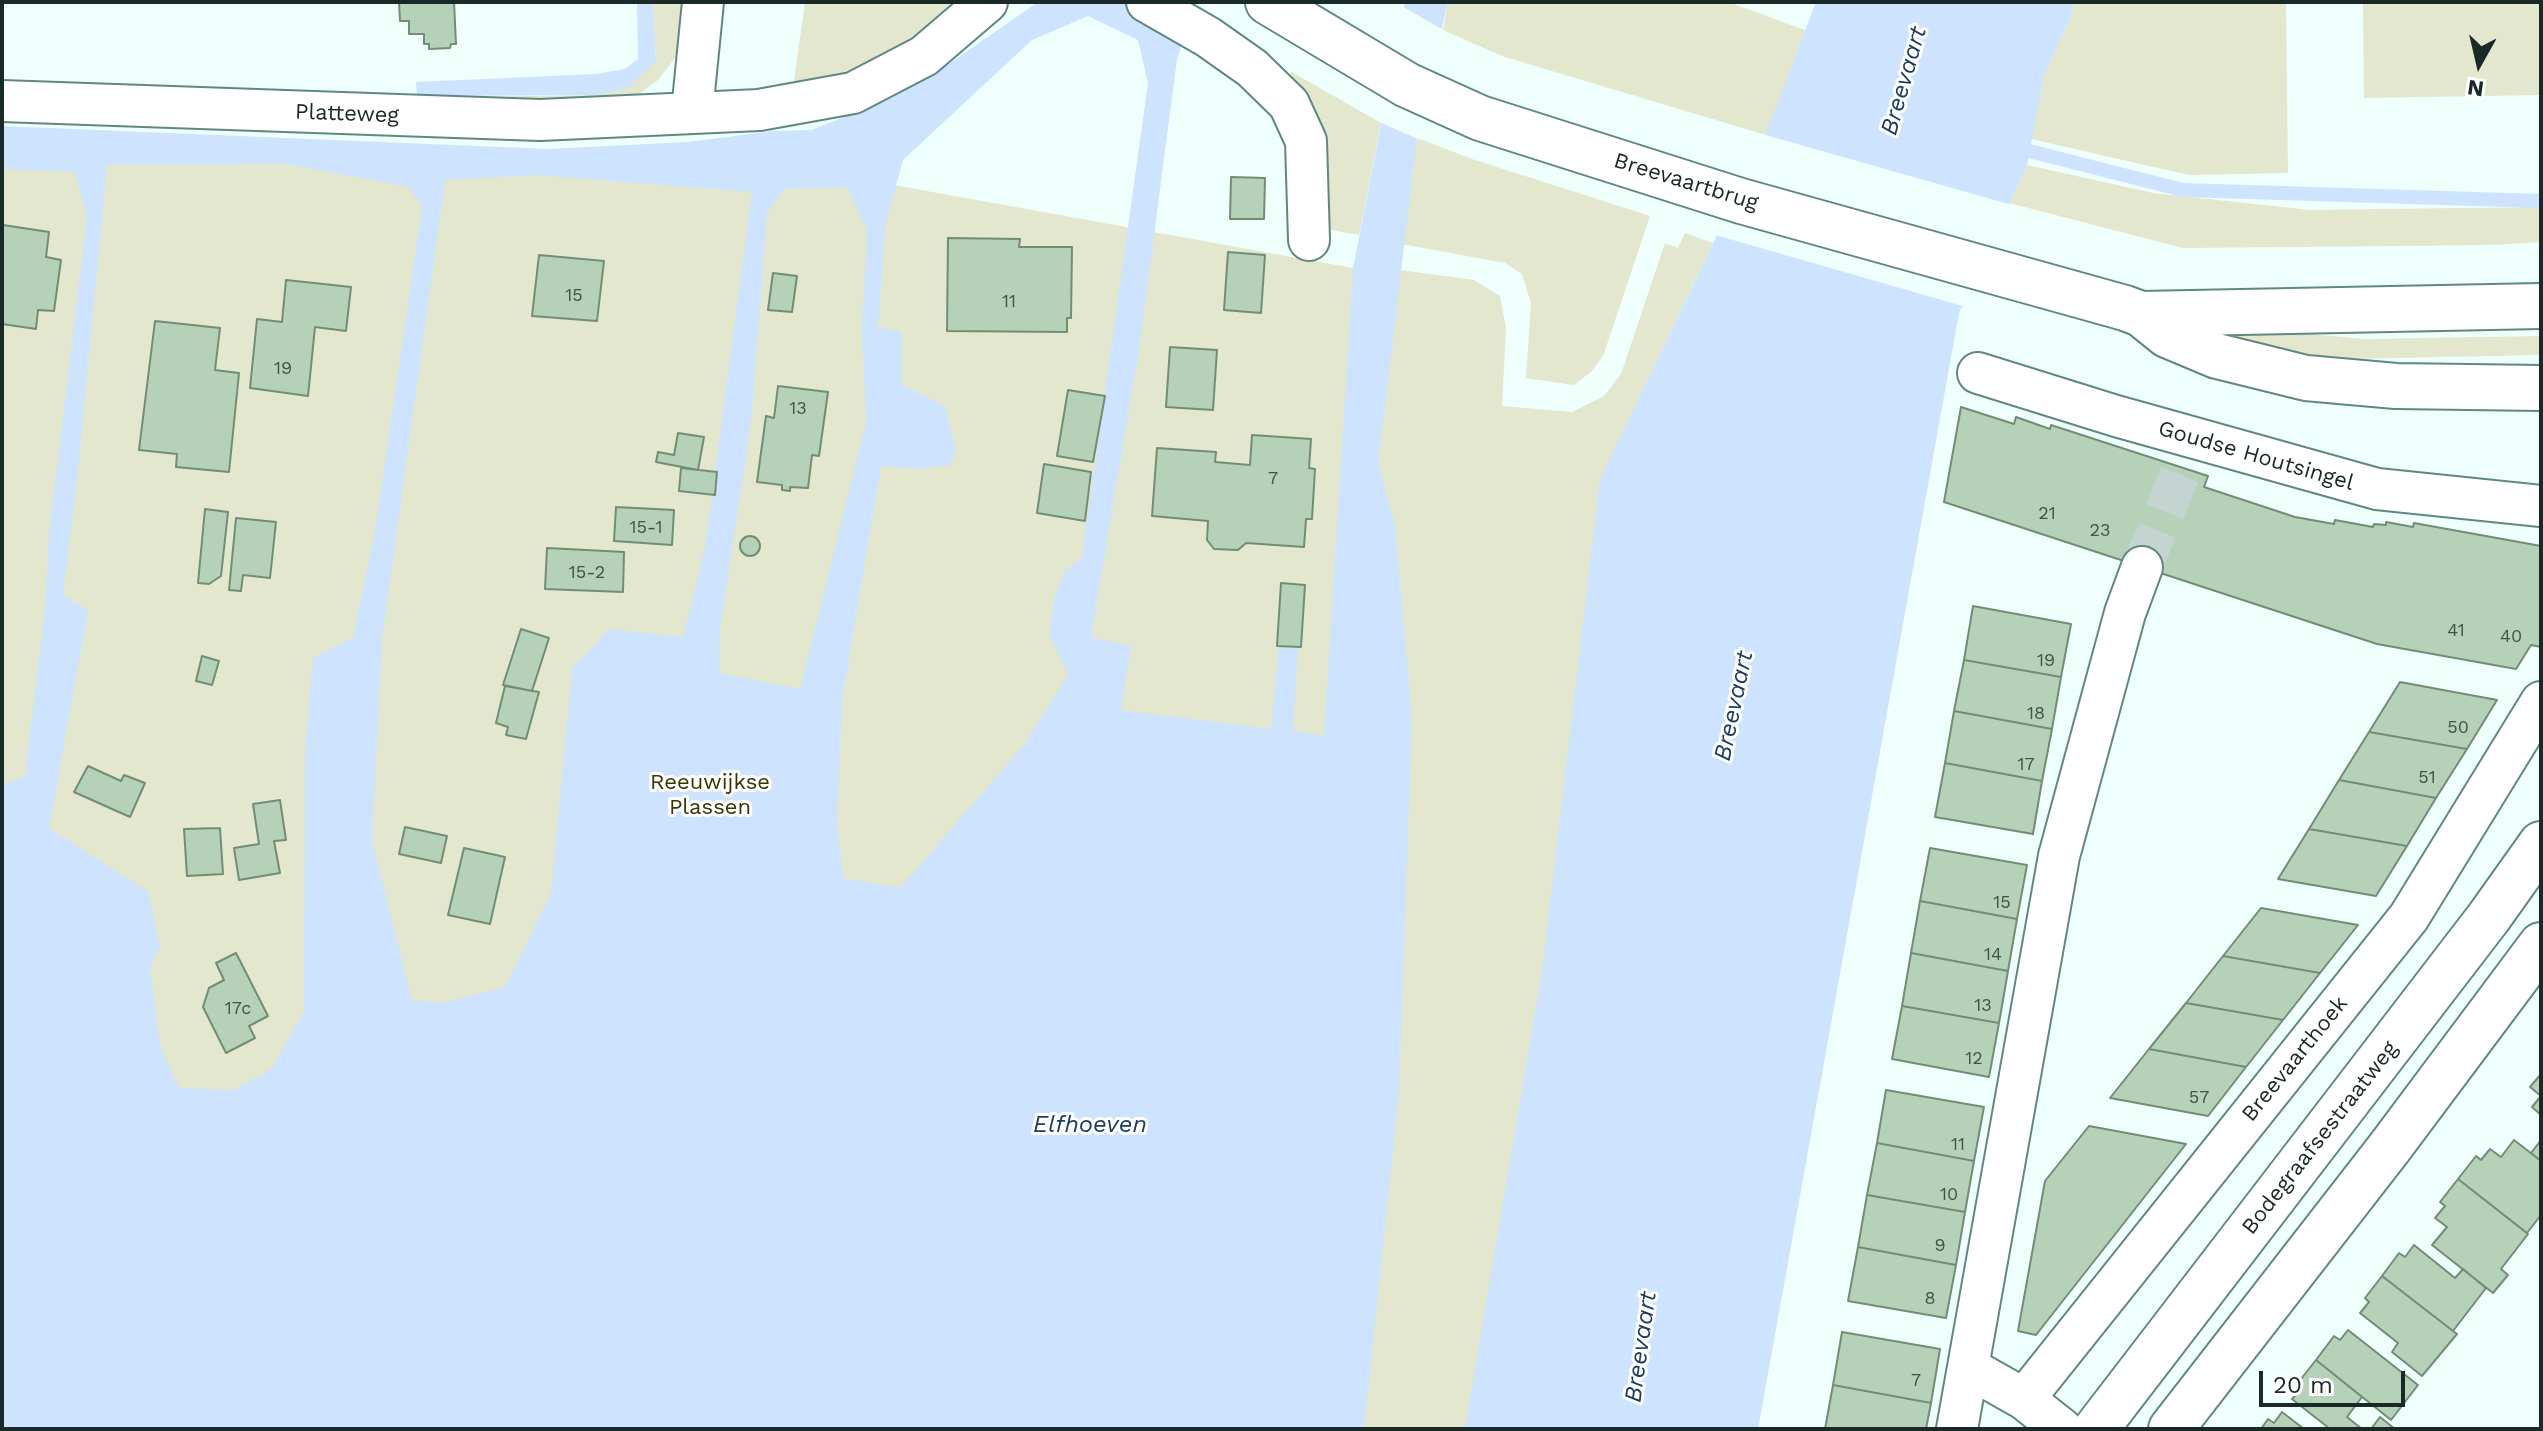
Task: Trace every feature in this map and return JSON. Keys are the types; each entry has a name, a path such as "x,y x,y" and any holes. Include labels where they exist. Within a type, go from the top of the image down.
{"main road":[{"name":"Breevaartbrug","path":"1268,2 1407,85 1480,118 1741,201 2133,311"},
{"path":"2133,311 2541,306"},
{"path":"2133,311 2167,335 2217,356 2306,378 2396,386 2541,388"},
{"name":"Bodegraafsestraatweg","path":"2096,1429 2489,917 2541,844"},
{"path":"2171,1429 2541,945"}],"street":[{"path":"692,112 703,2"},
{"name":"Platteweg","path":"2,101 540,120 783,108 853,93 924,56 987,2"},
{"path":"1147,2 1208,37 1252,68 1289,104 1306,141 1309,240"},
{"name":"Goudse Houtsingel","path":"1978,373 2187,453 2377,489 2541,506"},
{"path":"1957,1429 2059,856 2125,613 2142,567"},
{"name":"Breevaarthoek","path":"2024,1399 2409,917 2541,702"},
{"path":"1969,1368 2024,1399 2062,1429"}],"green space":[{"path":"653,2 680,2 682,13 678,54 658,80 628,102 404,105 406,94 466,97 595,95 656,61"},
{"path":"805,2 960,2 859,83 792,96"},
{"path":"1448,2 1728,2 1805,30 1766,135 1502,56 1443,30"},
{"path":"2074,2 2286,2 2288,173 2189,175 2031,139 2044,75 2069,21"},
{"path":"2363,2 2541,2 2541,95 2364,98"},
{"path":"1290,71 1381,123 1359,235 1331,230 1318,212 1313,133"},
{"name":"Reeuwijkse Plassen","path":"2,131 766,162 1353,268 1400,270 1474,280 1500,296 1506,328 1502,406 1572,412 1604,396 1621,374 1665,243 1678,248 1685,233 1713,243 1624,429 1510,1429 2,1429"},
{"path":"1417,138 1472,159 1650,216 1603,356 1591,372 1574,385 1526,378 1531,303 1522,274 1505,263 1402,244"},
{"path":"2027,165 2153,193 2310,210 2541,207 2541,242 2183,248 2009,203"},
{"path":"2175,322 2364,339 2541,336 2541,355 2298,360"}],"water":[{"path":"637,2 653,2 656,61 628,88 595,95 417,96 416,82 596,74 625,69 638,59"},
{"name":"Elfhoeven","path":"1038,2 1197,2 1177,59 1139,350 1091,637 1131,646 1121,710 1271,729 1279,646 1298,646 1293,730 1324,736 1353,268 1405,2 1448,2 1417,138 1378,464 1395,525 1412,719 1399,1092 1364,1429 2,1429 2,786 25,776 46,599 49,534 87,217 75,172 2,169 2,126 548,149 688,142 773,131 811,130 886,101 933,75","holes":["1088,16 1138,40 1148,83 1082,557 1064,572 1055,597 1049,633 1068,675 1024,745 900,888 843,878 837,822 842,701 881,466 917,469 951,465 956,450 945,406 902,385 902,332 878,328 885,226 903,160 1032,40","286,164 409,187 422,208 375,531 353,638 313,658 305,752 304,1012 271,1069 234,1090 179,1088 160,1046 150,968 160,946 148,892 49,828 88,610 64,596 64,585 107,165","535,175 752,192 705,548 683,637 609,629 572,669 551,893 505,987 443,1003 412,1000 372,840 382,639 445,180","847,187 867,230 862,328 866,423 800,689 719,673 720,629 751,422 767,213 785,189"]},
{"name":"Breevaart","path":"1816,2 2074,2 2069,21 2044,75 2027,165 1959,313 1758,1429 1465,1429 1542,971 1600,479 1765,135"}],"pier":[{"path":"1400,5 1447,32 1420,140 1377,121"},
{"path":"1762,134 2012,205 1966,307 1712,234"}],"building":[{"path":"399,2 454,2 456,44 451,44 450,48 429,49 429,44 424,44 424,34 409,34 409,21 400,21"},
{"path":"1231,177 1265,178 1264,219 1230,219"},
{"path":"3,225 49,232 46,257 61,260 54,311 38,310 36,329 2,324"},
{"path":"948,238 1020,239 1019,247 1072,247 1071,318 1067,318 1067,332 947,331"},
{"path":"1228,252 1265,255 1261,313 1224,310"},
{"path":"539,255 604,261 597,321 532,316"},
{"path":"773,273 797,276 792,312 768,310"},
{"path":"286,280 351,287 346,331 315,327 308,396 250,388 257,319 282,322"},
{"path":"155,321 220,328 215,370 239,373 229,472 176,467 177,454 139,450"},
{"path":"1170,347 1217,350 1213,410 1166,407"},
{"path":"778,386 828,392 819,456 812,455 808,488 790,487 790,491 782,490 782,485 757,482 766,416 774,418"},
{"path":"1068,390 1105,396 1093,462 1057,456"},
{"path":"1961,407 2014,424 2016,417 2050,429 2051,425 2208,476 2204,487 2295,517 2373,527 2374,524 2386,525 2386,522 2413,527 2414,523 2541,546 2541,647 2531,645 2516,669 2377,644 1944,502"},
{"path":"678,433 704,437 698,470 656,462 658,452 674,455"},
{"path":"1252,435 1311,439 1309,468 1315,469 1312,519 1306,519 1304,547 1246,543 1238,550 1214,549 1207,540 1208,521 1152,516 1157,448 1216,452 1215,462 1250,465"},
{"path":"1044,464 1091,472 1085,521 1037,513"},
{"path":"681,468 717,472 715,495 679,491"},
{"path":"616,507 674,510 672,545 614,541"},
{"path":"205,509 228,512 221,576 209,584 198,583"},
{"path":"236,518 276,522 270,578 243,575 241,591 229,590"},
{"path":"750,536 757,539 760,546 757,553 750,556 743,553 740,546 743,539"},
{"path":"547,548 624,552 623,592 545,589"},
{"path":"1281,583 1305,585 1301,647 1277,646"},
{"path":"1973,606 2071,624 2061,677 1964,660"},
{"path":"521,629 549,638 532,691 503,685"},
{"path":"202,656 219,661 212,685 196,681"},
{"path":"1964,660 2061,677 2052,729 1954,711"},
{"path":"2400,682 2497,700 2467,749 2369,732"},
{"path":"505,686 539,692 526,739 506,735 508,727 496,723"},
{"path":"1954,711 2052,729 2042,781 1945,763"},
{"path":"2369,732 2467,749 2436,798 2339,780"},
{"path":"1945,763 2042,781 2033,834 1935,817"},
{"path":"88,766 121,781 124,775 145,783 130,817 74,792"},
{"path":"2339,780 2436,798 2407,846 2309,829"},
{"path":"280,800 286,840 274,841 280,873 239,880 234,848 259,844 253,804"},
{"path":"405,827 447,836 441,863 399,854"},
{"path":"220,828 223,874 187,876 184,829"},
{"path":"2309,829 2407,846 2376,896 2278,879"},
{"path":"464,848 505,857 490,924 448,915"},
{"path":"1930,848 2027,865 2017,919 1920,901"},
{"path":"1920,901 2017,919 2008,971 1911,953"},
{"path":"2261,908 2358,925 2320,973 2223,956"},
{"path":"236,953 268,1016 249,1026 255,1038 226,1053 203,1007 209,988 224,980 216,963"},
{"path":"1911,953 2008,971 1999,1023 1902,1006"},
{"path":"2223,956 2320,973 2283,1020 2186,1003"},
{"path":"2186,1003 2283,1020 2246,1067 2149,1049"},
{"path":"1902,1006 1999,1023 1989,1077 1892,1059"},
{"path":"2149,1049 2246,1067 2208,1116 2110,1098"},
{"path":"2541,1074 2541,1096 2530,1087"},
{"path":"1886,1090 1984,1107 1974,1161 1877,1143"},
{"path":"2541,1096 2541,1115 2532,1107"},
{"path":"2089,1126 2186,1144 2036,1335 2018,1331 2045,1181"},
{"path":"2514,1140 2541,1161 2541,1215 2527,1233 2458,1179 2476,1156 2481,1160 2490,1149 2501,1157"},
{"path":"2541,1140 2541,1161 2531,1153"},
{"path":"1877,1143 1974,1161 1965,1212 1867,1195"},
{"path":"2458,1179 2528,1234 2501,1269 2508,1275 2493,1293 2432,1245 2447,1227 2435,1218 2445,1206 2440,1202"},
{"path":"1867,1195 1965,1212 1956,1265 1858,1247"},
{"path":"2414,1245 2455,1278 2463,1269 2486,1288 2453,1331 2382,1276 2399,1253 2405,1257"},
{"path":"1858,1247 1956,1265 1946,1318 1848,1301"},
{"path":"2382,1276 2457,1334 2422,1376 2392,1352 2398,1343 2360,1313 2369,1302 2365,1298"},
{"path":"2348,1330 2418,1385 2391,1420 2316,1360 2334,1336 2340,1340"},
{"path":"1842,1332 1940,1349 1931,1403 1833,1385"},
{"path":"2316,1360 2362,1397 2347,1417 2362,1429 2330,1429 2292,1399 2302,1388 2297,1384"},
{"path":"1833,1385 1931,1403 1926,1429 1825,1429"},
{"path":"2282,1412 2304,1429 2261,1429 2268,1419 2274,1423"},
{"path":"2380,1417 2395,1429 2371,1429"}],"waterway":[{"path":"2029,151 2183,190 2541,201"}],"tunnel":[{"path":"2142,567 2182,469"}]}
